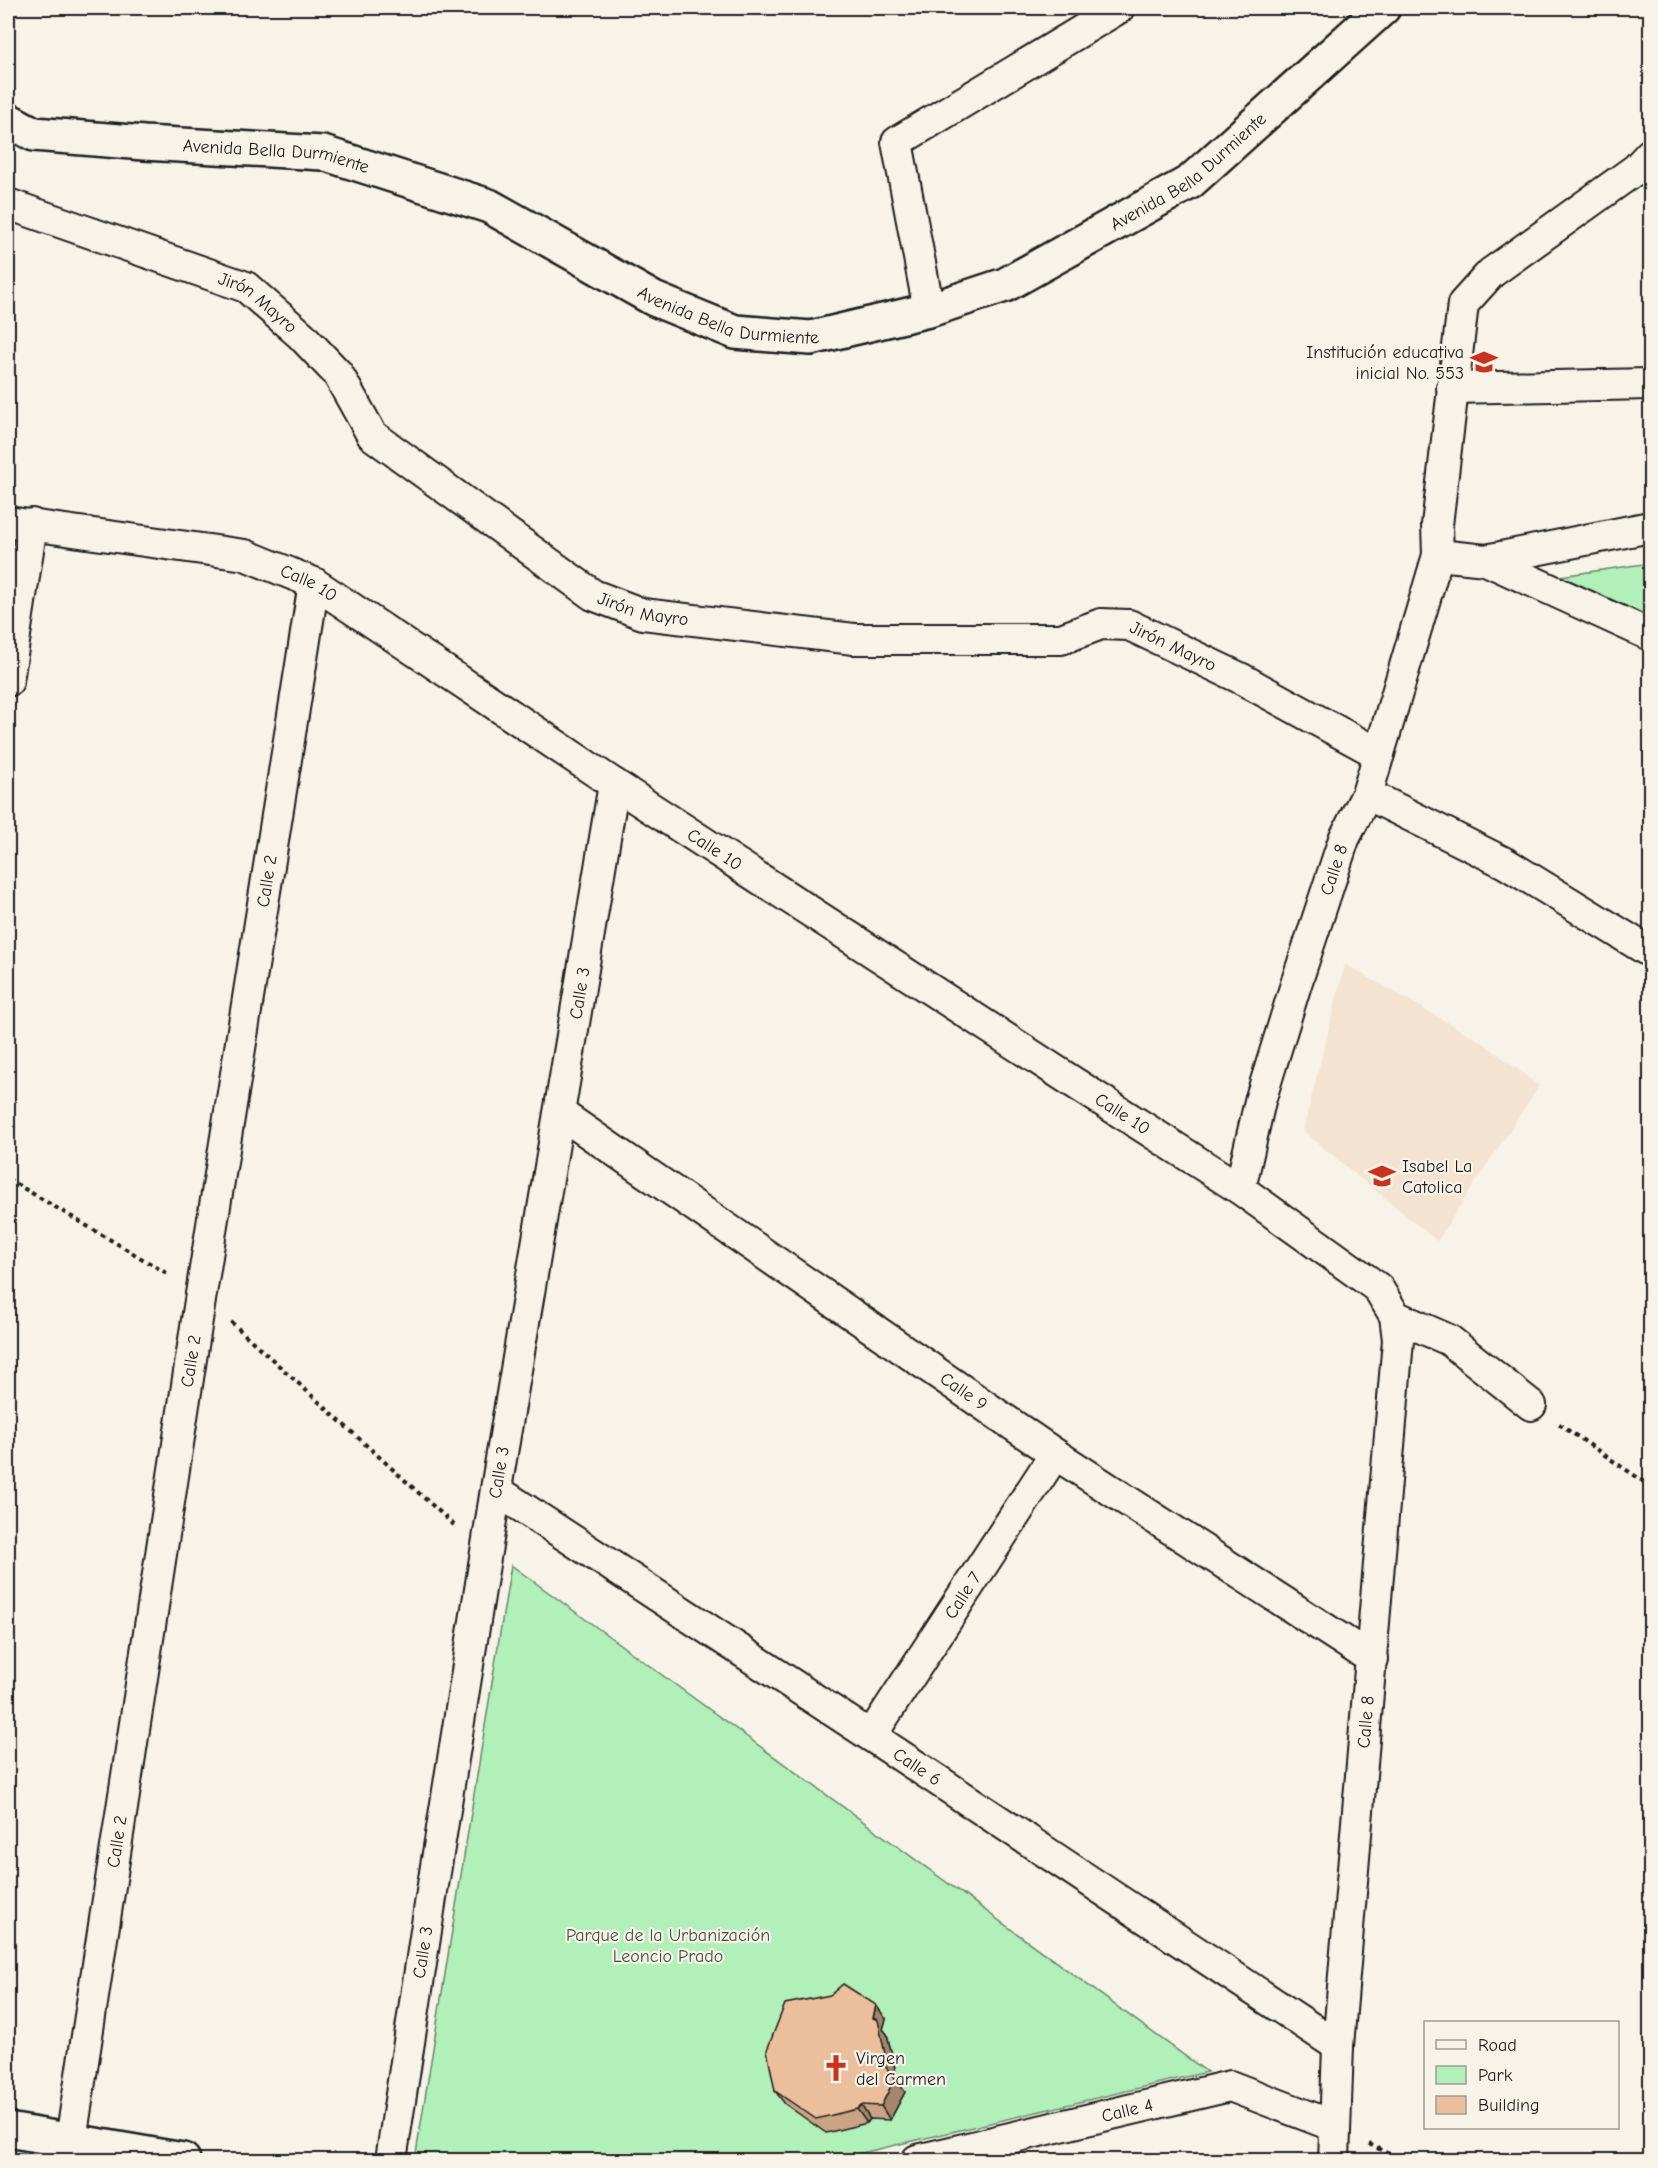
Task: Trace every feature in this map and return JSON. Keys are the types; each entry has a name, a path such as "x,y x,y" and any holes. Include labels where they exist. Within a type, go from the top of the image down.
{"street":[{"path":"929,310 897,142 1119,8"},
{"name":"Avenida Bella Durmiente","path":"8,120 34,134 323,153 489,206 654,299 735,332 811,338 929,310 1005,285 1191,182 1383,8"},
{"name":"Calle 8","path":"1240,1189 1260,1101 1344,839 1367,794 1438,555 1437,525 1463,304 1491,273 1636,169 1650,154"},
{"name":"Jirón Mayro","path":"8,204 246,287 301,335 338,374 372,435 593,595 643,614 854,639 1061,639 1101,624 1129,625 1240,678 1379,754"},
{"path":"1452,387 1650,384"},
{"path":"8,681 20,523"},
{"name":"Calle 10","path":"20,523 245,555 314,583 614,784 1240,1189 1378,1288"},
{"path":"1438,555 1486,560 1650,527"},
{"path":"1486,560 1650,635"},
{"name":"Calle 2","path":"71,2140 201,1294 314,583"},
{"name":"Calle 3","path":"391,2160 496,1490 561,1114 614,784"},
{"path":"1367,794 1505,863 1650,952"},
{"name":"Calle 9","path":"561,1114 1055,1454 1372,1659"},
{"name":"Calle 8","path":"1334,2160 1338,2046 1398,1340 1395,1316 1378,1288"},
{"path":"1395,1316 1449,1340 1531,1405"},
{"name":"Calle 7","path":"871,1736 1055,1454"},
{"name":"Calle 6","path":"496,1490 1338,2046"},
{"name":"Calle 4","path":"917,2160 1230,2086 1334,2126"},
{"path":"8,2130 183,2160"}],"path":[{"path":"8,1179 201,1294 486,1553"},
{"path":"1531,1405 1650,1486"}],"shaded area":[{"path":"1345,964 1482,1042 1539,1086 1437,1241 1303,1131"}],"green space":[{"path":"1650,563 1650,618 1561,576"},
{"name":"Parque de la Urbanización Leoncio Prado","path":"511,1565 1207,2072 832,2160 415,2160"}],"building":[{"name":"Virgen del Carmen","path":"843,1984 876,2005 873,2018 878,2020 886,2059 884,2065 895,2078 881,2106 861,2105 857,2109 816,2119 775,2091 767,2050 785,2004 830,1995"}],"place":[{"name":"Institución educativa inicial No. 553","path":"1484,362"},
{"name":"Isabel La Catolica","path":"1382,1176"},
{"name":"Virgen del Carmen","path":"836,2068"}]}
